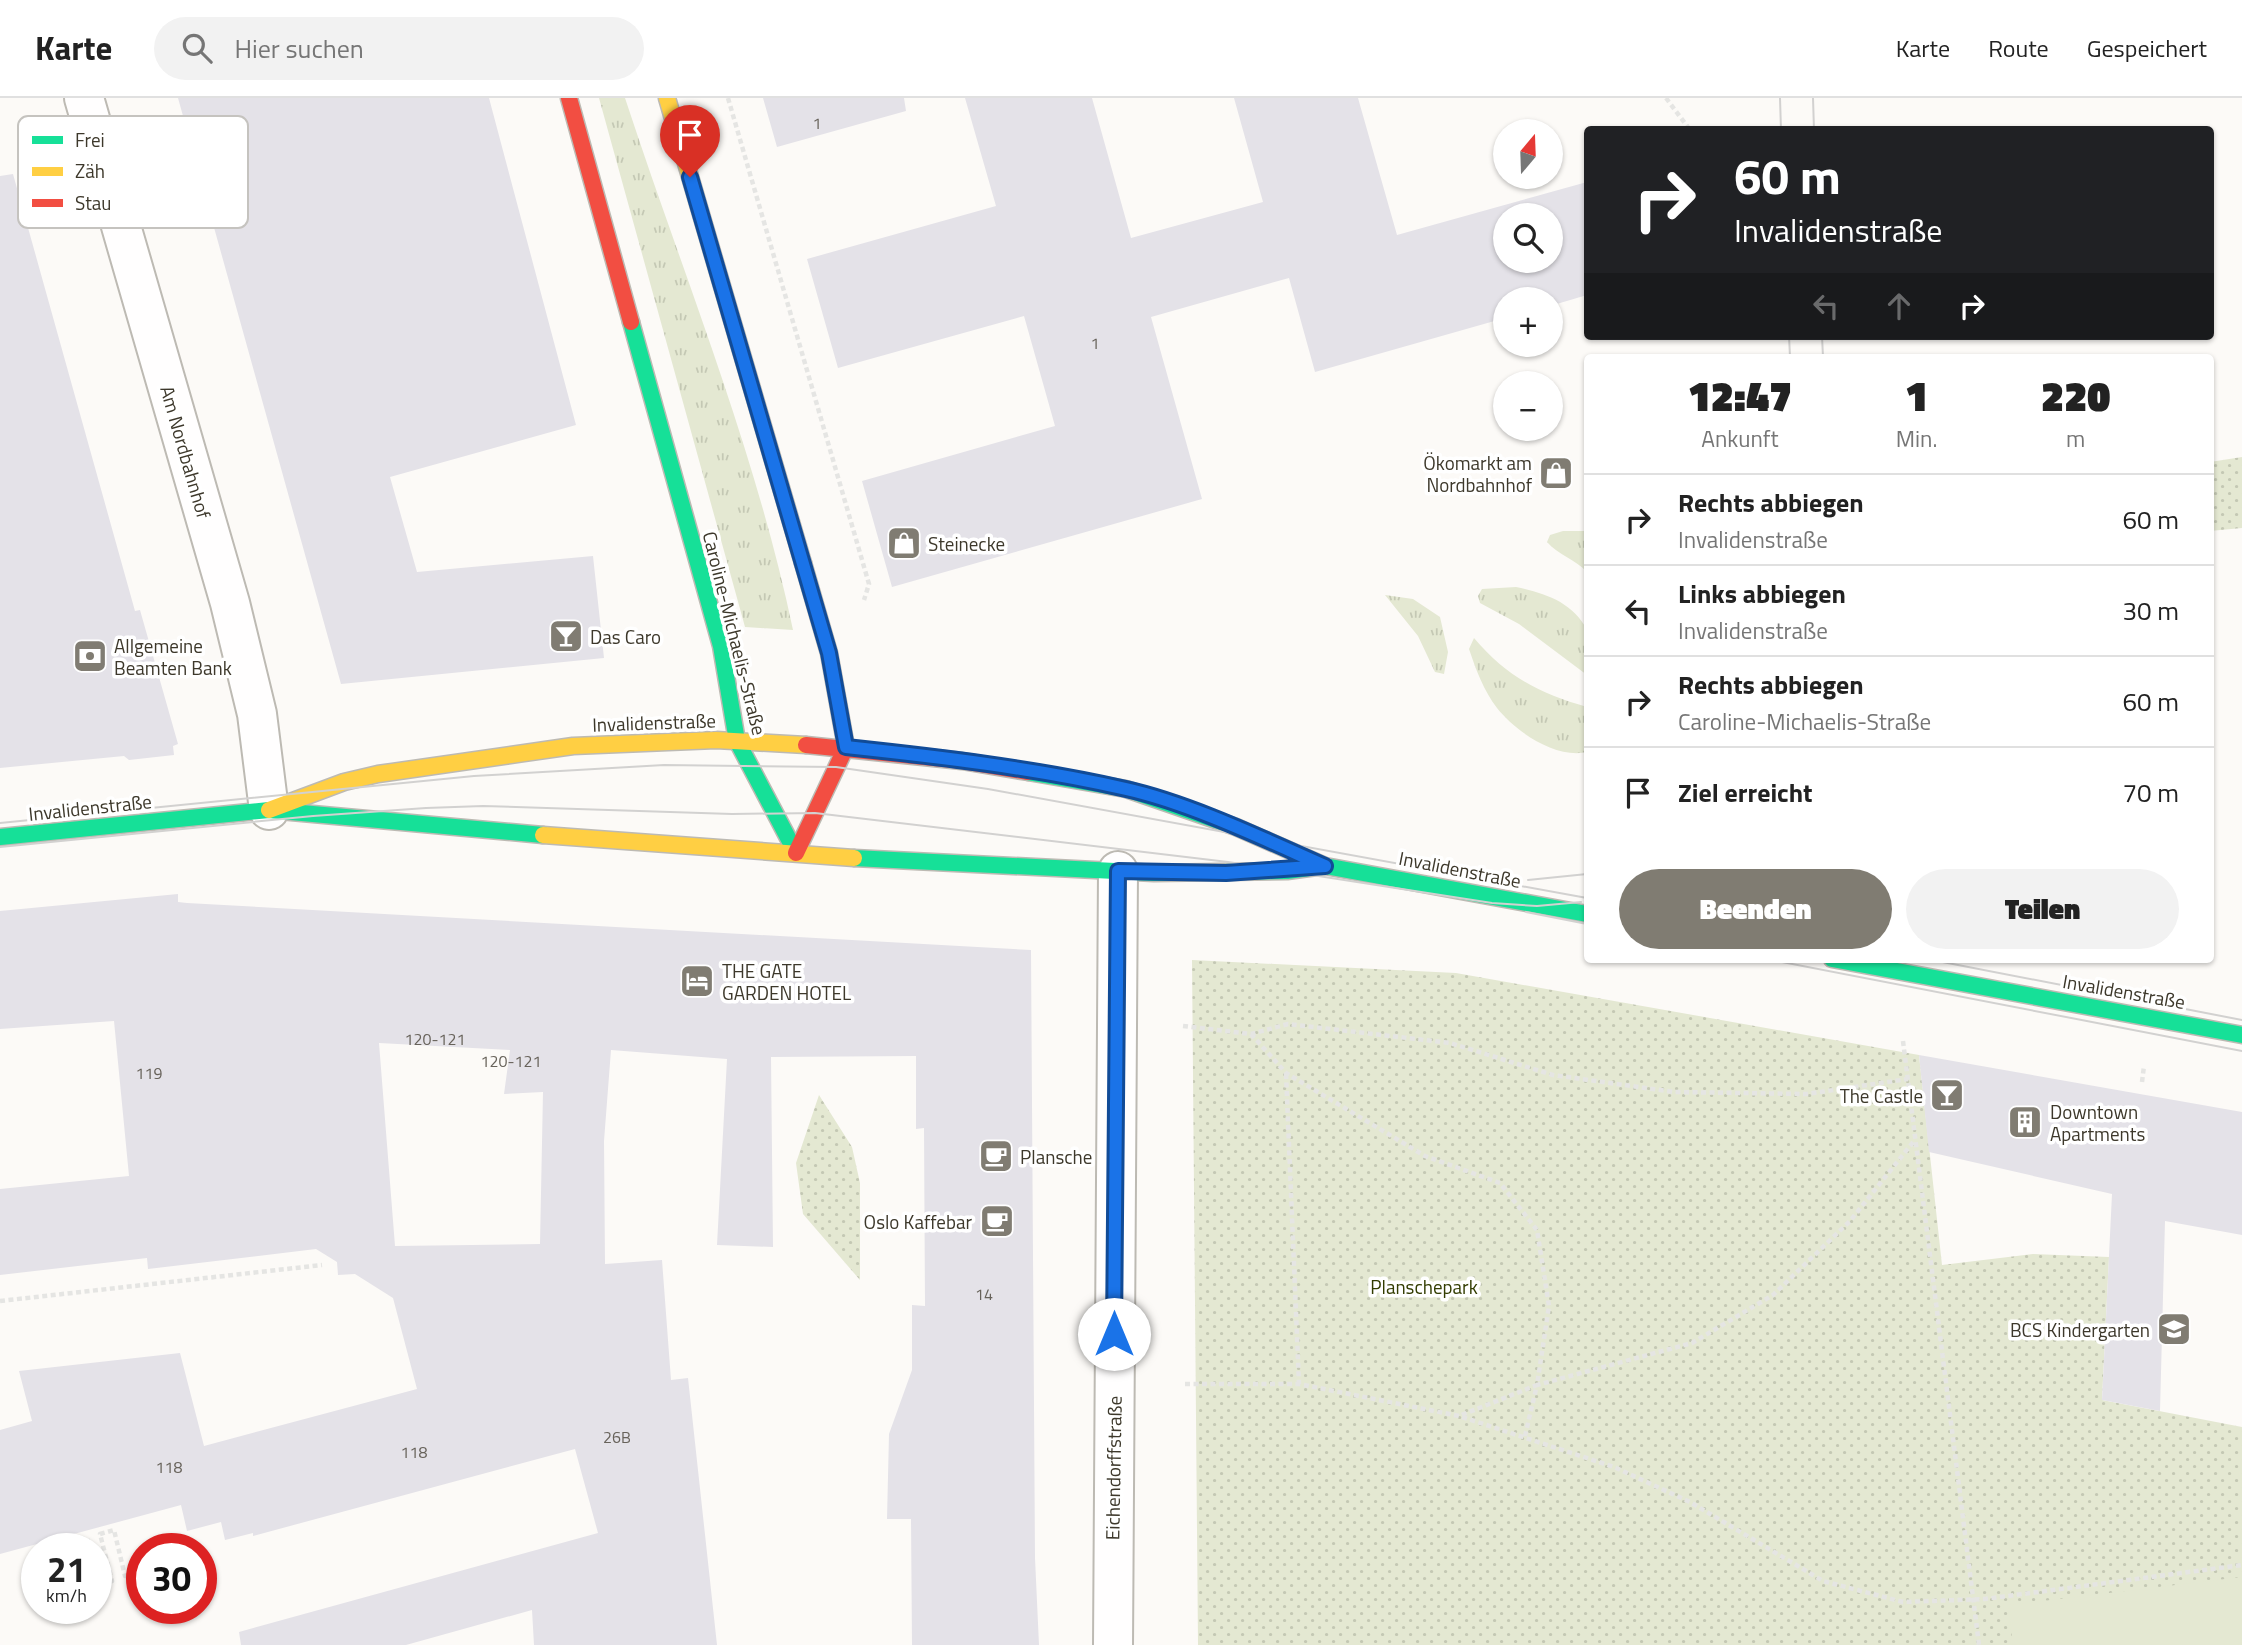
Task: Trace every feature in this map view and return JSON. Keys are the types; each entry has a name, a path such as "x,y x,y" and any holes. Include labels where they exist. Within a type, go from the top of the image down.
{"main road":[{"name":"Caroline-Michaelis-Straße","path":"569,98 718,636 737,741 796,853"},
{"path":"667,98 829,653 846,747 796,853"},
{"name":"Invalidenstraße","path":"269,810 344,782 456,761 573,746 658,740 846,747 962,761 1126,789 1236,827 1325,866 1584,914"},
{"name":"Invalidenstraße","path":"0,837 269,810 681,847 1118,871 1226,873 1325,866"},
{"name":"Invalidenstraße","path":"1854,963 2242,1034"}],"street":[{"name":"Am Nordbahnhof","path":"84,98 89,116"},
{"name":"Am Nordbahnhof","path":"122,228 230,603 257,714 269,810"},
{"name":"Eichendorffstraße","path":"1113,1645 1118,871"}],"path":[{"path":"728,98 869,584 863,605"},
{"path":"1666,98 1687,126"},
{"path":"1183,1026 1251,1034 1288,1024 1450,1043 1553,1075 1674,1092 1807,1094 1908,1079"},
{"path":"1251,1034 1286,1073 1425,1156 1500,1184 1537,1230 1549,1306 1537,1385 1525,1437"},
{"path":"1903,1041 1979,1645"},
{"path":"2142,1082 2145,1063"},
{"path":"1286,1073 1299,1384"},
{"path":"1459,1416 1537,1385 1692,1343 1773,1295 1850,1221 1915,1141"},
{"path":"0,1301 322,1265"},
{"path":"1185,1384 1299,1384 1459,1416 1614,1467 1690,1502 1823,1581 1903,1602 1973,1600 2242,1565"},
{"path":"105,1533 114,1531 126,1576"}],"green space":[{"path":"599,98 625,98 738,428 759,495 793,630 745,627"},
{"path":"2242,457 2242,528 2214,531 2214,461"},
{"path":"1563,531 1584,531 1584,570 1547,542 1550,535"},
{"path":"1516,587 1537,592 1557,600 1574,612 1584,625 1584,673 1519,624 1480,603 1478,596 1482,589"},
{"path":"1385,595 1413,599 1440,617 1448,652 1444,674 1435,672 1418,636"},
{"path":"1474,638 1499,663 1525,682 1584,706 1584,752 1575,753 1550,747 1515,726 1492,701 1469,649"},
{"name":"Planschepark","path":"1192,960 1456,973 1919,1055 1942,1265 2033,1254 2109,1257 2102,1400 2242,1427 2242,1645 1198,1645"},
{"path":"819,1095 852,1147 860,1183 860,1280 803,1214 796,1163"},
{"path":"2242,1577 2242,1645 2013,1645 2008,1605"}],"building":[{"path":"178,98 489,98 576,425 390,477 417,572 593,556 604,658 341,684 214,228 248,228 248,116 183,116"},
{"path":"763,98 904,98 906,111 777,147"},
{"path":"965,98 1092,98 1131,238 1263,202 1234,98 1358,98 1397,235 1493,208 1493,273 1563,273 1563,203 1512,203 1584,183 1584,296 1563,302 1563,287 1493,287 1493,321 1315,372 1289,278 1151,317 1202,499 892,587 862,481 1055,426 1024,316 838,368 807,259 996,206"},
{"path":"13,174 18,192 18,228 28,228 135,611 140,610 178,744 173,746 174,755 129,760 124,756 0,768 0,176"},
{"path":"178,894 178,902 187,903 1031,950 1035,1558 1039,1645 912,1645 911,1519 887,1519 889,1434 912,1370 912,1305 925,1306 924,1128 916,1129 916,1056 771,1057 773,1247 717,1245 727,1059 611,1050 604,1141 605,1264 662,1260 671,1380 688,1378 717,1645 534,1645 532,1610 406,1645 241,1645 239,1632 598,1533 575,1449 253,1536 253,1533 225,1540 221,1522 187,1531 181,1505 78,1533 21,1533 21,1548 0,1554 0,1430 32,1421 19,1371 180,1353 204,1446 417,1389 393,1298 355,1274 338,1275 337,1262 316,1249 148,1269 147,1258 0,1275 0,1189 129,1176 114,1021 0,1029 0,911","holes":["379,1043 510,1050 504,1094 543,1092 540,1244 395,1246"]},
{"path":"1919,1055 2242,1112 2242,1235 2165,1221 2160,1411 2102,1400 2112,1194 1929,1152"}],"tram line":[{"path":"1780,98 1781,126"},
{"path":"1813,98 1814,126"},
{"path":"1789,340 1790,354"},
{"path":"1822,340 1823,354"},
{"path":"0,823 474,776 664,765 836,767 988,789 1584,897"},
{"path":"0,847 313,816 426,808 483,806 732,814 815,813 1228,862 1492,903 1537,906 1581,902"},
{"path":"1528,880 1584,874"},
{"path":"1526,912 1584,923"},
{"path":"1787,963 2242,1051"},
{"path":"1948,963 2242,1020"}],"traffic: fast":[{"path":"631,322 721,646 737,741 796,853"},
{"path":"1028,772 1126,789 1236,827 1325,866 1584,913"},
{"path":"0,837 269,810 543,835"},
{"path":"854,858 1154,873 1287,871 1324,866"},
{"path":"1854,963 2242,1035"}],"traffic: slow":[{"path":"667,98 803,563"},
{"path":"269,810 344,782 378,774 573,746 716,740 806,745"},
{"path":"543,835 854,858"}],"traffic: jam":[{"path":"569,98 631,322"},
{"path":"796,853 846,747 829,653 803,563"},
{"path":"806,745 962,761 1028,772"}],"place":[{"name":"Ökomarkt am Nordbahnhof","path":"1556,473"},
{"name":"Steinecke","path":"904,543"},
{"name":"Das Caro","path":"566,636"},
{"name":"Allgemeine Beamten Bank","path":"90,656"},
{"name":"THE GATE GARDEN HOTEL","path":"697,981"},
{"name":"The Castle","path":"1947,1095"},
{"name":"Downtown Apartments","path":"2025,1122"},
{"name":"Plansche","path":"996,1156"},
{"name":"Oslo Kaffebar","path":"997,1221"},
{"name":"BCS Kindergarten","path":"2174,1329"}],"route":[{"path":"690,177 829,653 846,747 962,761 1126,789 1236,827 1325,866 1287,871 1226,873 1118,871 1114,1334"}]}
